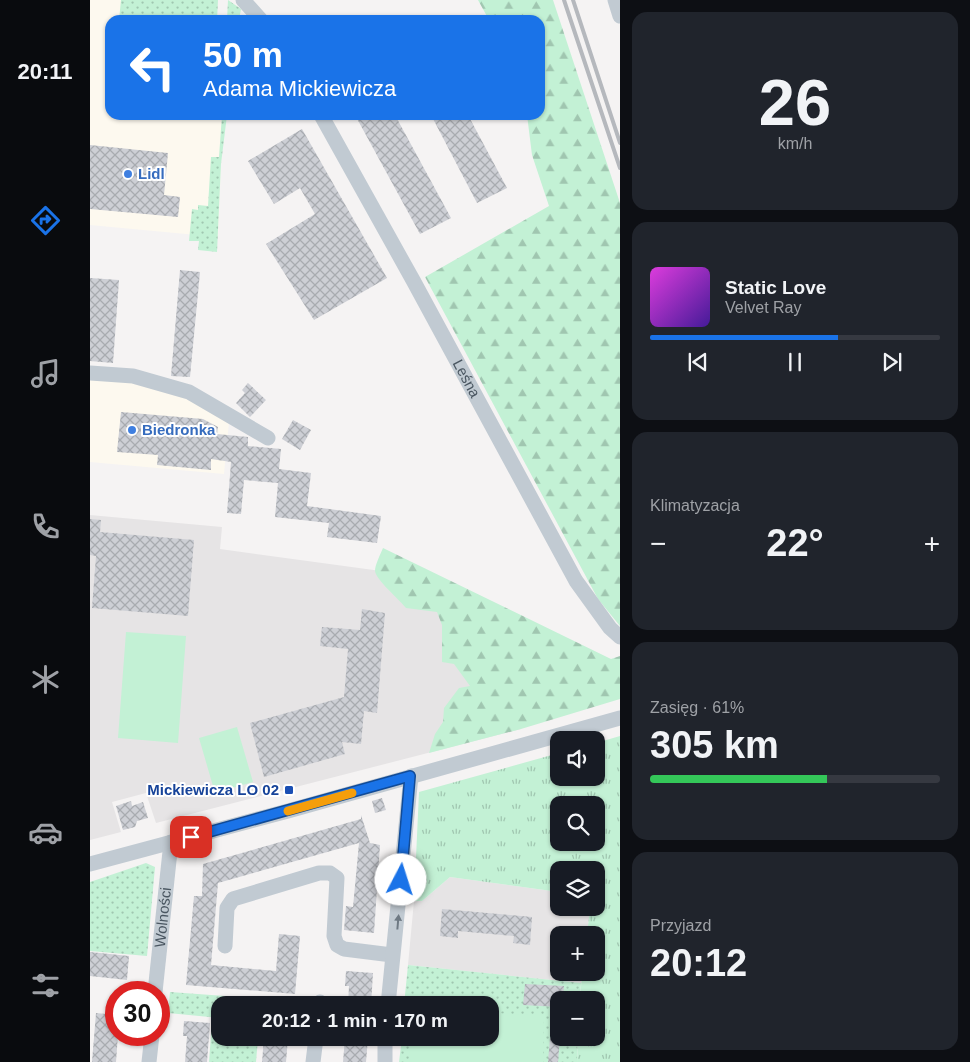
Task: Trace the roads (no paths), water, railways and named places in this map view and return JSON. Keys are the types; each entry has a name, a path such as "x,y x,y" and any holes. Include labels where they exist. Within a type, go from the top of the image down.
{"street":[{"path":"243,0 256,15"},
{"path":"615,0 620,16"},
{"name":"Leśna","path":"324,120 576,581 610,628 620,637"},
{"path":"90,372 134,376 189,392 268,438"},
{"path":"90,864 620,718"},
{"path":"389,996 410,776"},
{"name":"Wolności","path":"156,981 170,842"},
{"path":"225,946 227,908 233,899 320,873 330,873 337,878 334,936 337,945 344,949 392,955"},
{"path":"149,1062 151,1046"},
{"path":"313,1062 315,1046"},
{"path":"385,1046 385,1062"}],"railway":[{"path":"564,0 620,168"},
{"path":"573,0 620,143"}],"place":[{"name":"Lidl","path":"128,174"},
{"name":"Biedronka","path":"132,430"},
{"name":"Mickiewicza LO 02","path":"289,790"}]}
